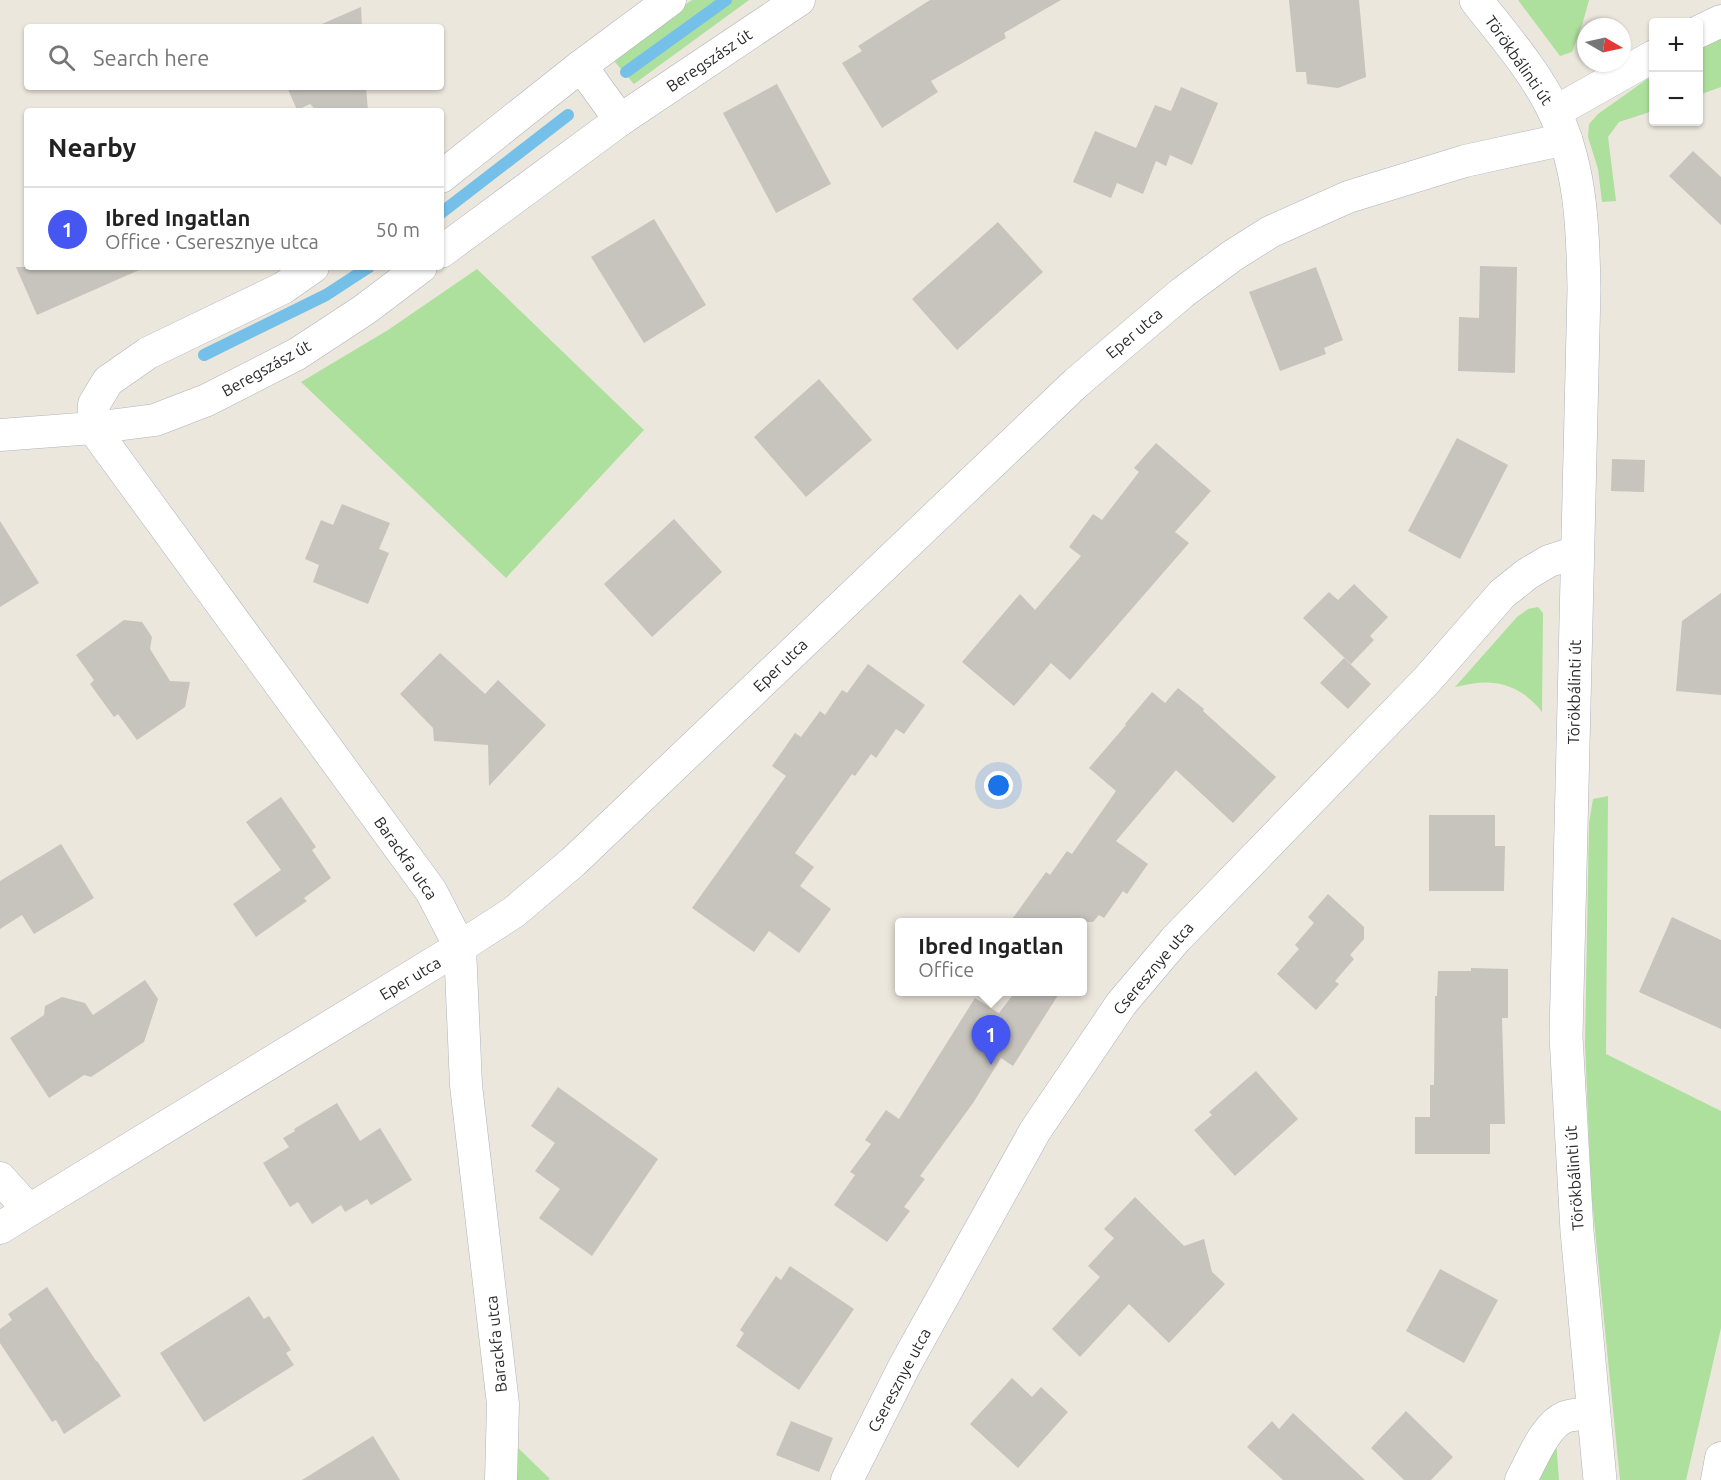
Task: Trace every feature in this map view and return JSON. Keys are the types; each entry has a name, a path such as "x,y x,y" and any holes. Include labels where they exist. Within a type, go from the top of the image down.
{"street":[{"path":"444,175 581,66 670,0"},
{"name":"Beregszász út","path":"444,250 620,120 799,0"},
{"name":"Törökbálinti út","path":"1476,0 1533,74 1560,126 1576,178 1583,232 1584,289 1566,1036 1577,1231 1600,1480"},
{"path":"1703,30 1721,21"},
{"name":"Eper utca","path":"0,1228 514,912 573,862 1076,383 1182,292 1232,255 1270,232 1348,197 1465,161 1560,126 1612,80 1649,58"},
{"path":"581,66 620,120"},
{"path":"93,428 94,404 108,381 148,353 284,288 309,270"},
{"name":"Beregszász út","path":"0,435 93,428 155,420 207,400 297,354 364,310 418,270"},
{"name":"Barackfa utca","path":"93,428 431,891 460,947 466,1085 503,1404 501,1480"},
{"name":"Cseresznye utca","path":"847,1480 905,1365 1035,1131 1121,1004 1175,940 1427,680 1503,594 1527,574 1549,561 1577,552"},
{"path":"0,1178 29,1210"},
{"path":"1521,1480 1547,1432 1555,1423 1565,1417 1594,1413"},
{"path":"1717,1480 1721,1458"}],"green space":[{"path":"692,0 749,0 634,84 615,62 615,53"},
{"path":"1518,0 1589,0 1584,18 1577,18 1577,38 1572,52 1560,56"},
{"path":"1721,36 1721,87 1703,94 1703,72 1703,44"},
{"path":"1649,78 1649,112 1619,122 1608,137 1616,201 1602,202 1598,169 1588,137 1589,124 1598,114"},
{"path":"477,269 644,430 506,578 301,382 388,330"},
{"path":"1538,607 1543,613 1542,712 1525,695 1507,686 1474,683 1455,687 1517,617 1528,609"},
{"path":"1608,796 1606,1054 1721,1111 1721,1328 1686,1480 1620,1480 1591,1190 1585,1044 1589,823 1593,799"},
{"path":"1556,1440 1559,1480 1536,1480"},
{"path":"515,1445 550,1479 510,1480"}],"building":[{"path":"930,0 1061,0 1004,33 1006,38 931,81 938,92 882,128 842,63 862,51 858,46"},
{"path":"1289,0 1359,0 1366,77 1338,88 1307,84 1306,72 1296,72"},
{"path":"361,7 362,24 322,24"},
{"path":"777,84 831,184 776,213 723,113"},
{"path":"1181,87 1218,103 1192,165 1170,155 1166,166 1156,161 1143,194 1117,183 1111,198 1073,182 1095,131 1136,148 1155,105 1171,111"},
{"path":"288,90 366,90 368,108 314,108 310,104 296,108"},
{"path":"1693,151 1721,177 1721,225 1669,176"},
{"path":"654,219 706,305 644,343 591,257"},
{"path":"998,222 1043,272 957,350 912,299"},
{"path":"1480,266 1517,267 1515,373 1458,371 1459,317 1479,318"},
{"path":"16,267 24,267 24,270 139,270 37,315"},
{"path":"1316,267 1343,340 1324,348 1326,354 1280,371 1249,292"},
{"path":"819,379 872,440 806,497 754,437"},
{"path":"1457,438 1508,465 1460,559 1408,531"},
{"path":"1156,443 1211,491 1175,532 1189,543 1070,680 1051,663 1014,706 962,662 1020,594 1035,610 1081,556 1069,547 1093,514 1102,520 1139,472 1134,468"},
{"path":"1612,459 1645,460 1644,492 1611,491"},
{"path":"342,504 390,523 379,549 389,553 368,604 313,582 319,565 305,559 321,520 333,525"},
{"path":"674,519 722,572 652,637 604,584"},
{"path":"0,521 39,583 0,607"},
{"path":"1354,584 1388,617 1370,636 1374,640 1351,664 1303,618 1329,592 1338,600"},
{"path":"1721,593 1721,695 1676,691 1682,621"},
{"path":"124,620 142,622 152,637 150,649 170,681 190,682 185,707 137,740 118,714 114,717 90,684 94,680 76,655"},
{"path":"440,653 485,694 498,680 546,725 489,786 488,745 434,741 433,728 400,694"},
{"path":"1344,658 1371,684 1348,709 1320,683"},
{"path":"868,664 925,705 904,734 896,729 876,758 871,754 855,776 852,774 795,853 814,867 800,886 831,909 799,953 769,931 754,952 692,908 786,776 772,766 795,733 801,737 820,711 825,715 842,690 847,693"},
{"path":"1178,688 1204,709 1203,711 1276,777 1233,823 1176,770 1116,841 1148,864 1127,894 1123,891 1104,918 1099,915 1093,922 1087,922 1087,918 1013,918 1046,872 1050,875 1067,851 1072,854 1116,791 1089,768 1152,692 1165,703"},
{"path":"281,797 316,847 312,850 331,878 304,898 307,901 256,937 233,904 281,870 246,822"},
{"path":"1429,815 1495,815 1495,846 1505,846 1504,891 1429,891"},
{"path":"61,844 94,898 34,934 22,915 0,929 0,881"},
{"path":"1328,894 1364,927 1364,939 1350,955 1354,959 1335,981 1339,984 1316,1010 1277,974 1299,949 1295,945 1314,923 1308,917"},
{"path":"1672,917 1721,940 1721,1029 1639,992"},
{"path":"1471,968 1508,969 1508,1018 1502,1018 1505,1124 1490,1124 1490,1154 1415,1154 1415,1117 1430,1117 1430,1085 1434,1085 1435,996 1437,996 1438,971 1471,971"},
{"path":"145,980 158,999 144,1042 91,1077 84,1075 49,1098 10,1038 44,1015 45,1006 62,997 85,1003 93,1015"},
{"path":"1012,996 1057,996 1013,1066 1001,1058 973,1103 920,1176 925,1179 904,1207 910,1211 887,1242 834,1205 855,1175 850,1172 871,1144 865,1140 886,1110 899,1119 975,998 999,1013"},
{"path":"1256,1071 1298,1119 1235,1176 1194,1130 1212,1115 1209,1112"},
{"path":"558,1087 658,1159 592,1256 539,1218 560,1189 535,1171 555,1143 531,1126"},
{"path":"337,1103 360,1141 380,1128 412,1180 371,1205 367,1199 345,1212 341,1205 312,1224 298,1202 290,1207 263,1163 289,1147 283,1138 295,1131 294,1129"},
{"path":"1135,1197 1184,1246 1204,1239 1212,1272 1225,1284 1169,1343 1129,1304 1080,1357 1052,1329 1100,1277 1088,1266 1114,1238 1104,1229"},
{"path":"790,1266 854,1309 799,1390 736,1346 744,1333 740,1330 776,1276 781,1280"},
{"path":"1440,1269 1498,1300 1464,1363 1406,1331"},
{"path":"47,1287 121,1396 64,1434 56,1420 52,1422 0,1343 0,1329 12,1320 8,1314"},
{"path":"249,1296 264,1319 269,1316 291,1350 286,1353 294,1365 204,1422 160,1353"},
{"path":"1012,1378 1032,1397 1041,1387 1068,1412 1018,1468 970,1424"},
{"path":"1406,1411 1453,1457 1431,1480 1404,1480 1371,1448"},
{"path":"1293,1413 1365,1480 1283,1480 1247,1447 1272,1421 1279,1429"},
{"path":"791,1421 833,1438 819,1472 776,1455"},
{"path":"373,1436 400,1480 302,1480"}],"waterway":[{"path":"626,72 726,0"},
{"path":"444,211 568,115"},
{"path":"204,355 326,295 364,270"}],"place":[{"name":"Ibred Ingatlan","path":"991,1065"}]}
